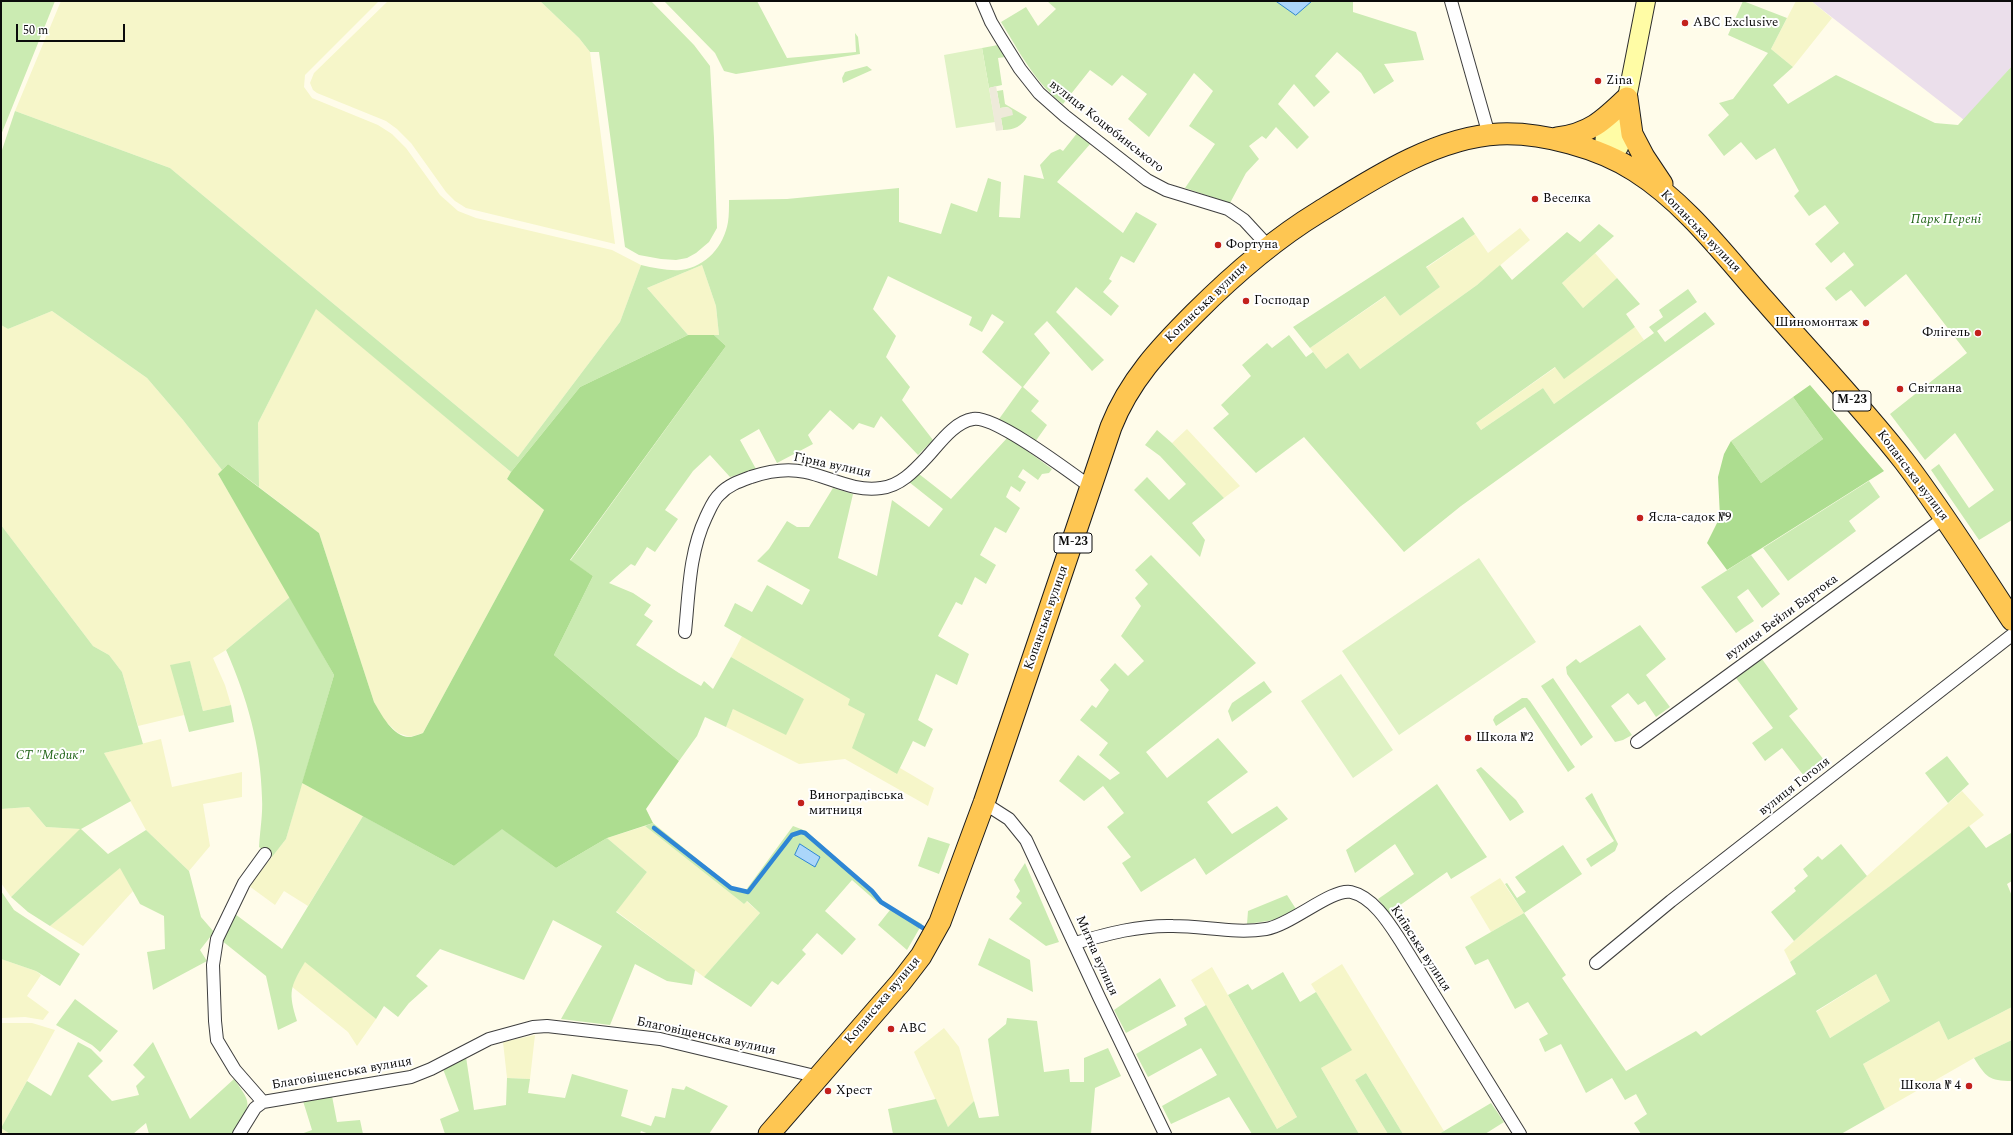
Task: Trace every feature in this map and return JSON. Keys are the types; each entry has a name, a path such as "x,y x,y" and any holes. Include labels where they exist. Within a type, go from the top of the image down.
{"highway":[{"path":"1549,139 1574,136 1586,131 1605,119 1627,98"},
{"path":"1627,98 1632,134 1644,157 1671,198"},
{"name":"Копанська вулиця","path":"769,1134 901,982 921,956 940,922 984,803 1119,408 1145,366 1215,293 1268,246 1323,209 1400,165 1470,137 1501,134 1549,139 1577,146 1606,156 1636,171 1671,198 1716,246 1890,444 1907,465 1944,518 2012,620"}],"main road":[{"path":"1606,156 1614,153 1619,147 1623,137 1627,98 1646,1"}],"street":[{"name":"вулиця Коцюбинського","path":"982,1 991,22 1020,69 1039,93 1055,107 1147,180 1166,190 1228,209 1237,214 1268,246"},
{"path":"1451,1 1489,135"},
{"name":"Гірна вулиця","path":"685,632 691,563 696,540 713,502 724,490 740,481 777,470 792,470 805,472 851,486 868,489 890,487 907,476 956,428 974,419 992,423 1011,433 1092,488"},
{"name":"вулиця Бейли Бартока","path":"1637,742 1944,518"},
{"name":"вулиця Гоголя","path":"1596,963 1677,896 2012,634"},
{"name":"Митна вулиця","path":"984,803 1009,819 1026,840 1165,1134"},
{"name":"Благовіщенська вулиця","path":"263,1102 235,1070 218,1040 213,965 214,952 220,933 248,876 265,854"},
{"name":"Київська вулиця","path":"1074,943 1125,930 1155,926 1239,931 1267,929 1290,921 1340,893 1351,892 1358,894 1378,910 1400,940 1520,1134"},
{"name":"Благовіщенська вулиця","path":"239,1134 256,1108 263,1102 411,1077 431,1069 489,1039 533,1027 547,1026 660,1039 819,1077"}],"shaded area":[{"path":"1811,1 2012,1 2012,66 1964,120"},
{"path":"996,86 1000,108 1008,107 1012,110 1013,115 1001,118 1003,130 996,131 989,88"}],"green space":[{"path":"1,1 55,1 1,135"},
{"path":"61,1 379,1 305,75 304,87 312,98 378,125 392,134 406,148 440,195 458,211 476,218 612,250 641,265 620,322 518,457 170,168 15,111"},
{"path":"388,1 540,1 579,38 590,52 615,244 466,208 455,201 446,192 411,143 397,129 386,121 313,90 310,83 314,73"},
{"path":"540,1 651,1 694,45 710,66 717,228 709,242 696,253 687,258 676,260 661,259 639,255 625,247 599,52 590,52 579,38"},
{"path":"664,1 757,1 787,58 856,52 855,33 858,37 860,54 736,74 724,71 715,53"},
{"path":"1047,1 1353,1 1353,12 1416,32 1424,60 1384,64 1394,81 1374,94 1361,73 1337,52 1315,76 1330,92 1314,107 1294,84 1278,104 1309,137 1297,149 1276,127 1266,139 1262,136 1249,146 1259,159 1246,173 1230,203 1185,188 1215,144 1189,126 1213,91 1194,73 1149,137 1128,119 1147,94 1122,75 1112,86 1090,70 1063,104 1053,96 1036,76 1001,22 1026,7 1038,26 1056,9"},
{"name":"Парк Перені","path":"1743,1 1787,18 1771,49 1793,67 1773,85 1788,104 1836,75 1935,123 1958,125 2012,66 2012,520 1979,540 1931,470 1939,464 1969,508 1994,490 1955,433 1925,460 1890,414 1967,353 1906,274 1865,307 1851,290 1836,301 1825,288 1854,265 1844,252 1831,263 1815,244 1839,223 1825,205 1809,216 1794,196 1799,191 1775,148 1756,160 1741,142 1724,156 1708,135 1729,115 1719,103 1733,99 1768,53 1728,35"},
{"path":"1796,1 1811,1 1832,18 1793,67 1771,49"},
{"path":"998,45 1005,57 998,58 1002,85 989,88 982,48"},
{"path":"982,48 995,122 956,128 944,55"},
{"path":"867,66 872,70 843,83 842,78 845,72"},
{"path":"1003,90 1005,104 1027,117 1020,125 1007,130 1003,130 1001,118 1008,107 1000,108 997,91"},
{"path":"15,111 170,168 518,457 620,322 641,265 666,270 681,270 698,265 706,260 718,247 726,231 729,200 787,199 899,188 899,222 941,234 951,203 977,212 988,178 1001,182 999,217 1020,218 1024,175 1044,179 1040,165 1051,153 1060,149 1063,151 1078,132 1091,143 1057,182 1123,233 1136,212 1157,224 1134,263 1121,256 1109,279 1112,281 1103,292 1119,306 1111,316 1076,287 1056,312 1104,360 1092,371 1047,321 1034,334 1050,353 1023,387 1039,401 1031,411 1047,425 1035,442 999,419 1022,387 982,352 1004,322 992,314 982,332 969,325 972,317 888,276 873,309 896,336 886,357 910,387 902,400 933,440 918,455 881,416 874,428 859,423 853,430 830,410 808,435 813,444 777,463 759,429 740,440 756,469 730,477 710,455 693,471 665,510 678,519 655,552 647,547 635,566 631,564 609,583 633,593 651,605 644,615 653,621 636,645 701,686 704,681 713,689 731,657 804,699 786,735 733,709 726,727 705,717 697,736 679,761 554,655 593,576 570,561 726,346 714,335 719,335 716,306 702,265 647,288 688,335 580,387 511,472 316,309 258,423 259,487 228,464 222,470 183,420 147,378 52,311 8,329 1,325 1,153"},
{"path":"1463,217 1475,234 1426,267 1440,287 1400,316 1385,296 1310,348 1293,327"},
{"path":"1599,224 1614,236 1562,283 1583,308 1617,278 1640,304 1626,314 1635,327 1564,379 1555,367 1476,423 1481,430 1543,388 1554,404 1654,333 1649,327 1663,317 1659,310 1688,289 1697,302 1657,331 1665,342 1705,312 1715,324 1461,506 1404,552 1304,437 1256,473 1213,428 1229,414 1221,405 1251,376 1242,365 1267,343 1272,348 1289,335 1306,357 1313,352 1326,369 1348,353 1360,369 1477,285 1500,265 1512,280 1567,232 1580,242"},
{"path":"1520,228 1530,240 1477,285 1360,369 1326,369 1310,348 1386,296 1400,316 1440,287 1426,268 1475,234 1488,253"},
{"path":"1595,253 1617,278 1583,308 1562,283"},
{"path":"702,265 716,306 719,335 688,335 647,288"},
{"path":"316,308 511,472 507,479 544,510 423,733 410,737 398,733 383,719 374,702 319,533 259,487 258,423"},
{"path":"52,311 147,378 183,420 222,470 218,474 290,597 226,650 213,658 225,685 231,705 203,711 190,662 171,665 184,715 138,726 122,672 109,655 93,646 1,525 1,325 8,329"},
{"path":"1635,327 1644,340 1554,404 1543,388 1481,430 1476,423 1556,367 1564,378"},
{"path":"688,335 714,335 726,346 570,560 593,576 554,655 679,761 646,809 653,823 607,838 556,868 502,829 454,866 302,783 334,675 218,474 228,464 319,533 374,702 384,719 394,730 405,737 413,737 423,733 544,510 507,479 511,472 580,387"},
{"path":"1810,385 1884,471 1727,570 1707,543 1720,517 1718,477 1724,454 1731,441 1761,483 1823,439 1793,397"},
{"path":"1793,397 1823,439 1761,483 1731,441"},
{"path":"1187,429 1240,486 1224,498 1172,443"},
{"path":"1157,430 1172,443 1224,498 1192,523 1205,540 1200,557 1134,490 1147,477 1169,500 1186,484 1160,456 1145,445"},
{"path":"1008,437 1052,469 1049,473 1042,474 1038,480 1023,469 1018,477 1026,482 1020,492 1011,486 1006,497 1020,508 1006,533 995,527 980,555 996,565 986,584 975,577 962,605 956,602 938,636 969,654 957,685 936,674 918,720 933,729 925,747 913,741 897,774 852,748 865,714 848,705 850,699 724,626 735,603 752,612 767,585 802,605 810,590 757,561 769,549 787,521 797,527 809,527 833,488 853,494 838,558 877,576 892,500 929,527 943,509 909,482 919,474 951,499"},
{"path":"1869,481 1880,497 1849,521 1856,531 1788,581 1763,548"},
{"name":"СТ \"Медик\"","path":"1,525 93,646 109,655 122,672 143,744 104,753 131,801 81,829 108,854 146,830 189,871 201,917 214,932 200,950 207,961 153,990 147,952 165,949 164,916 140,904 120,868 50,926 28,912 11,897 80,829 46,827 29,807 1,809"},
{"path":"1151,555 1256,663 1146,752 1167,778 1218,738 1248,772 1207,802 1232,834 1277,806 1288,819 1206,875 1195,858 1141,892 1122,863 1131,857 1107,827 1124,813 1103,786 1084,801 1059,781 1078,755 1110,780 1120,773 1099,755 1108,743 1080,720 1092,705 1096,708 1109,690 1100,680 1115,663 1128,676 1144,661 1121,636 1141,606 1135,598 1148,584 1135,570"},
{"path":"1751,555 1780,594 1762,608 1748,589 1737,597 1754,621 1736,633 1701,587"},
{"path":"1479,558 1536,642 1399,735 1342,651"},
{"path":"290,597 334,675 286,839 272,857 259,847 262,804 261,779 256,741 252,722 234,668 226,650"},
{"path":"1640,625 1666,659 1646,675 1670,707 1656,717 1645,701 1638,705 1628,693 1611,706 1632,735 1615,742 1567,674 1566,667 1576,659 1580,663"},
{"path":"742,636 851,699 849,705 865,714 896,774 900,768 934,788 928,806 845,759 799,764 726,727 733,709 804,699 731,657"},
{"path":"1762,659 1798,709 1789,716 1828,765 1808,781 1782,748 1765,761 1752,743 1773,728 1736,678"},
{"path":"190,661 203,711 231,705 234,722 189,732 170,665"},
{"path":"1341,674 1393,750 1353,778 1301,701"},
{"path":"1553,678 1593,737 1581,746 1541,686"},
{"path":"1264,681 1272,692 1232,722 1228,711 1232,703"},
{"path":"1522,698 1527,698 1530,701 1575,767 1568,772 1525,707 1496,726 1493,720 1495,716"},
{"path":"161,739 172,787 242,772 242,797 203,804 210,846 189,871 146,830 104,753"},
{"path":"1947,756 1969,784 1948,803 1925,773"},
{"path":"1481,767 1516,800 1524,812 1510,821 1476,770"},
{"path":"302,783 363,816 308,906 284,891 275,905 249,886 286,839"},
{"path":"1437,784 1487,857 1451,879 1447,872 1389,913 1378,899 1414,874 1395,844 1355,873 1346,850"},
{"path":"1962,791 1984,815 1790,962 1784,950"},
{"path":"1592,793 1618,844 1615,851 1591,867 1586,859 1614,841 1585,798"},
{"path":"29,807 46,827 81,829 11,897 1,883 1,809"},
{"path":"363,816 454,866 502,828 556,868 607,838 647,872 616,912 695,970 692,985 667,981 635,964 610,1025 561,1019 602,946 553,920 524,980 440,949 416,976 428,986 409,1003 398,1017 384,1006 376,1019 305,962 296,978 292,990 292,1003 297,1021 278,1030 266,976 221,940 235,914 282,949"},
{"path":"653,823 732,887 746,890 793,826 806,831 873,890 881,901 922,924 907,950 878,925 890,910 877,902 852,880 825,911 856,939 842,955 817,933 802,950 806,954 778,985 772,981 751,1007 704,977 760,913 747,901 744,904 645,826"},
{"path":"645,826 744,904 746,901 760,913 704,977 616,911 647,872 607,838"},
{"path":"1969,826 1986,848 2011,833 2012,836 2012,881 2007,884 2012,896 2012,1007 1948,1040 1939,1021 1863,1064 1885,1109 1841,1134 1641,1134 1634,1123 1647,1114 1636,1094 1625,1100 1612,1078 1586,1093 1561,1044 1545,1052 1539,1039 1548,1034 1528,1002 1515,1009 1488,959 1475,965 1465,947 1524,913 1566,975 1562,978 1626,1071 1696,1031 1701,1036 1796,974 1790,962","holes":["1876,974 1890,1001 1830,1038 1816,1011"]},
{"path":"928,837 950,844 939,874 918,866"},
{"path":"1841,844 1867,876 1794,941 1771,912 1796,891 1794,888 1808,876 1803,869 1818,856 1822,860"},
{"path":"1563,845 1582,874 1524,913 1505,884 1507,883 1517,898 1526,892 1515,877"},
{"path":"1025,863 1059,942 1046,946 1009,919 1022,903 1016,897 1020,891 1014,880"},
{"path":"120,867 133,891 83,946 50,926"},
{"path":"1500,878 1524,913 1491,932 1470,897"},
{"path":"1,891 14,910 80,954 60,986 36,971 1,959"},
{"path":"1287,895 1296,909 1274,920 1247,924 1248,911"},
{"path":"989,938 1030,960 1033,992 978,965"},
{"path":"1,959 36,971 41,975 27,996 49,1012 43,1020 25,1017 1,1018"},
{"path":"305,961 376,1019 357,1046 348,1032 291,986"},
{"path":"1342,964 1444,1131 1439,1134 1403,1134 1366,1073 1355,1080 1388,1134 1359,1134 1321,1068 1351,1049 1311,984"},
{"path":"1212,967 1297,1117 1277,1129 1191,980"},
{"path":"1283,972 1300,1002 1316,992 1352,1050 1321,1068 1359,1134 1252,1134 1229,1097 1171,1124 1162,1106 1217,1075 1201,1048 1148,1077 1136,1054 1187,1025 1184,1018 1206,1005 1277,1129 1297,1117 1228,995 1248,984 1252,990"},
{"path":"1876,974 1890,1001 1830,1038 1816,1012"},
{"path":"1160,978 1176,1006 1126,1033 1114,1010"},
{"path":"75,999 118,1031 100,1052 92,1045 56,1025"},
{"path":"2012,1007 2012,1040 1974,1058 1885,1109 1863,1064 1939,1021 1948,1040"},
{"path":"1007,1018 1037,1021 1044,1072 1069,1069 1070,1082 1084,1082 1084,1058 1108,1048 1121,1076 1095,1088 1091,1134 893,1134 888,1109 936,1099 948,1127 974,1101 979,1118 999,1116 988,1039 1006,1024"},
{"path":"1,1023 32,1023 55,1030 1,1128"},
{"path":"944,1028 959,1047 974,1101 948,1127 914,1052"},
{"path":"535,1035 530,1079 507,1078 503,1042"},
{"path":"2012,1040 2012,1081 1998,1080 1989,1077 1985,1074 1974,1058"},
{"path":"78,1042 91,1049 103,1061 88,1076 112,1101 139,1095 136,1086 145,1077 133,1065 153,1042 190,1119 234,1079 241,1088 247,1101 246,1111 233,1134 149,1134 146,1123 133,1134 10,1134 1,1128 27,1081 51,1096"},
{"path":"466,1057 474,1110 506,1105 507,1078 530,1079 528,1093 565,1098 572,1074 628,1090 621,1116 651,1126 655,1116 665,1118 672,1088 684,1090 686,1086 728,1106 709,1134 649,1134 641,1131 640,1134 445,1134 440,1119 459,1111 443,1069"},
{"path":"1366,1073 1403,1134 1388,1134 1355,1080"},
{"path":"332,1096 337,1122 360,1120 363,1134 301,1134 312,1130 303,1101"},
{"path":"1491,1103 1504,1122 1485,1134 1439,1134"},
{"path":"1,1128 10,1134 1,1134"}],"water":[{"path":"1276,1 1312,1 1296,15"},
{"path":"800,844 820,857 815,867 795,855"}],"waterway":[{"path":"654,828 731,888 748,892 792,835 801,832 805,833 872,891 881,902 923,928"}],"place":[{"name":"ABC Exclusive","path":"1685,23"},
{"name":"Zina","path":"1598,81"},
{"name":"Веселка","path":"1535,199"},
{"name":"Фортуна","path":"1218,245"},
{"name":"Господар","path":"1246,301"},
{"name":"Шиномонтаж","path":"1866,323"},
{"name":"Флігель","path":"1978,333"},
{"name":"Світлана","path":"1900,389"},
{"name":"Ясла-садок №9","path":"1640,518"},
{"name":"Школа №2","path":"1468,738"},
{"name":"Виноградівська митниця","path":"801,803"},
{"name":"ABC","path":"891,1029"},
{"name":"Школа № 4","path":"1969,1086"},
{"name":"Хрест","path":"828,1091"}]}
